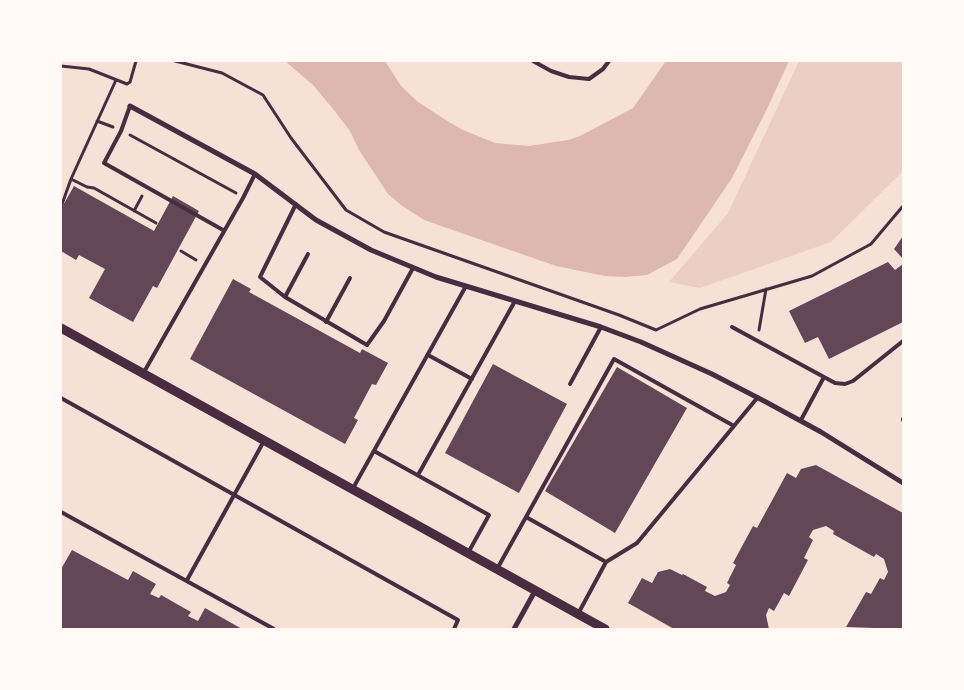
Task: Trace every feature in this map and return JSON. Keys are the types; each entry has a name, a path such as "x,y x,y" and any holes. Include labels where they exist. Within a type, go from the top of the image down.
{"street":[{"path":"130,106 255,174 316,220 371,250 413,268 601,327 666,353 801,420 903,483"},
{"path":"61,328 606,629"},
{"path":"514,629 535,591"}],"lane":[{"path":"533,61 551,71 569,77 589,79 604,69 609,61"},
{"path":"130,106 121,131 104,163 223,230"},
{"path":"143,374 161,345 255,174"},
{"path":"296,204 260,277 285,297 367,345 384,321 413,268"},
{"path":"285,297 308,254"},
{"path":"326,322 350,278"},
{"path":"352,490 466,286"},
{"path":"418,475 515,301"},
{"path":"570,384 601,327"},
{"path":"732,327 835,383 845,384 853,382 903,341"},
{"path":"428,355 472,379"},
{"path":"497,570 614,359 734,426"},
{"path":"801,420 824,377"},
{"path":"61,398 458,620 454,629"},
{"path":"578,614 606,562 637,543 758,398"},
{"path":"187,580 264,441"},
{"path":"374,451 489,515 468,553"},
{"path":"61,512 274,629"},
{"path":"526,517 606,562"}],"path":[{"path":"61,66 89,69 125,84 128,83 133,74 136,61"},
{"path":"175,61 222,73 263,95 291,138 346,210 384,232 656,330 700,309 812,276 871,244 903,206"},
{"path":"61,207 71,179 116,80"},
{"path":"97,121 121,131 243,198"},
{"path":"71,179 87,188 94,188 156,223"},
{"path":"134,211 143,195"},
{"path":"181,251 196,260"},
{"path":"757,340 766,290"}],"shaded area":[{"path":"285,61 385,61 401,86 418,102 449,122 495,143 529,146 568,140 580,136 633,108 666,61 789,61 732,178 677,259 647,275 625,277 605,276 556,266 424,220 388,194 359,150 350,131 333,109 313,85"},
{"path":"799,61 903,61 903,163 901,173 831,242 700,288 669,282 728,213"}],"building":[{"path":"74,186 154,231 173,196 199,211 157,288 153,286 133,322 89,298 105,269 79,255 76,260 61,251 61,209"},
{"path":"903,236 903,259 894,249"},
{"path":"888,262 895,270 903,264 903,322 829,359 818,337 805,343 789,311"},
{"path":"233,279 251,289 249,292 360,353 362,349 388,363 376,385 372,384 354,418 358,420 345,444 190,359"},
{"path":"493,364 567,404 519,493 445,453"},
{"path":"617,367 687,408 615,533 545,491"},
{"path":"816,465 903,513 903,629 846,627 866,592 871,594 880,578 884,580 888,572 884,559 876,554 874,557 833,534 834,531 826,526 813,530 809,537 813,540 804,558 808,560 789,596 784,593 774,611 769,608 766,615 769,629 674,629 628,603 642,578 652,583 658,572 670,569 707,587 705,591 715,596 726,592 730,585 727,583 736,565 733,563 753,526 757,528 787,473 796,478 801,469"},
{"path":"72,550 128,580 133,571 156,584 150,594 159,598 161,595 191,612 188,616 198,621 205,608 242,629 61,629 61,569"}]}
